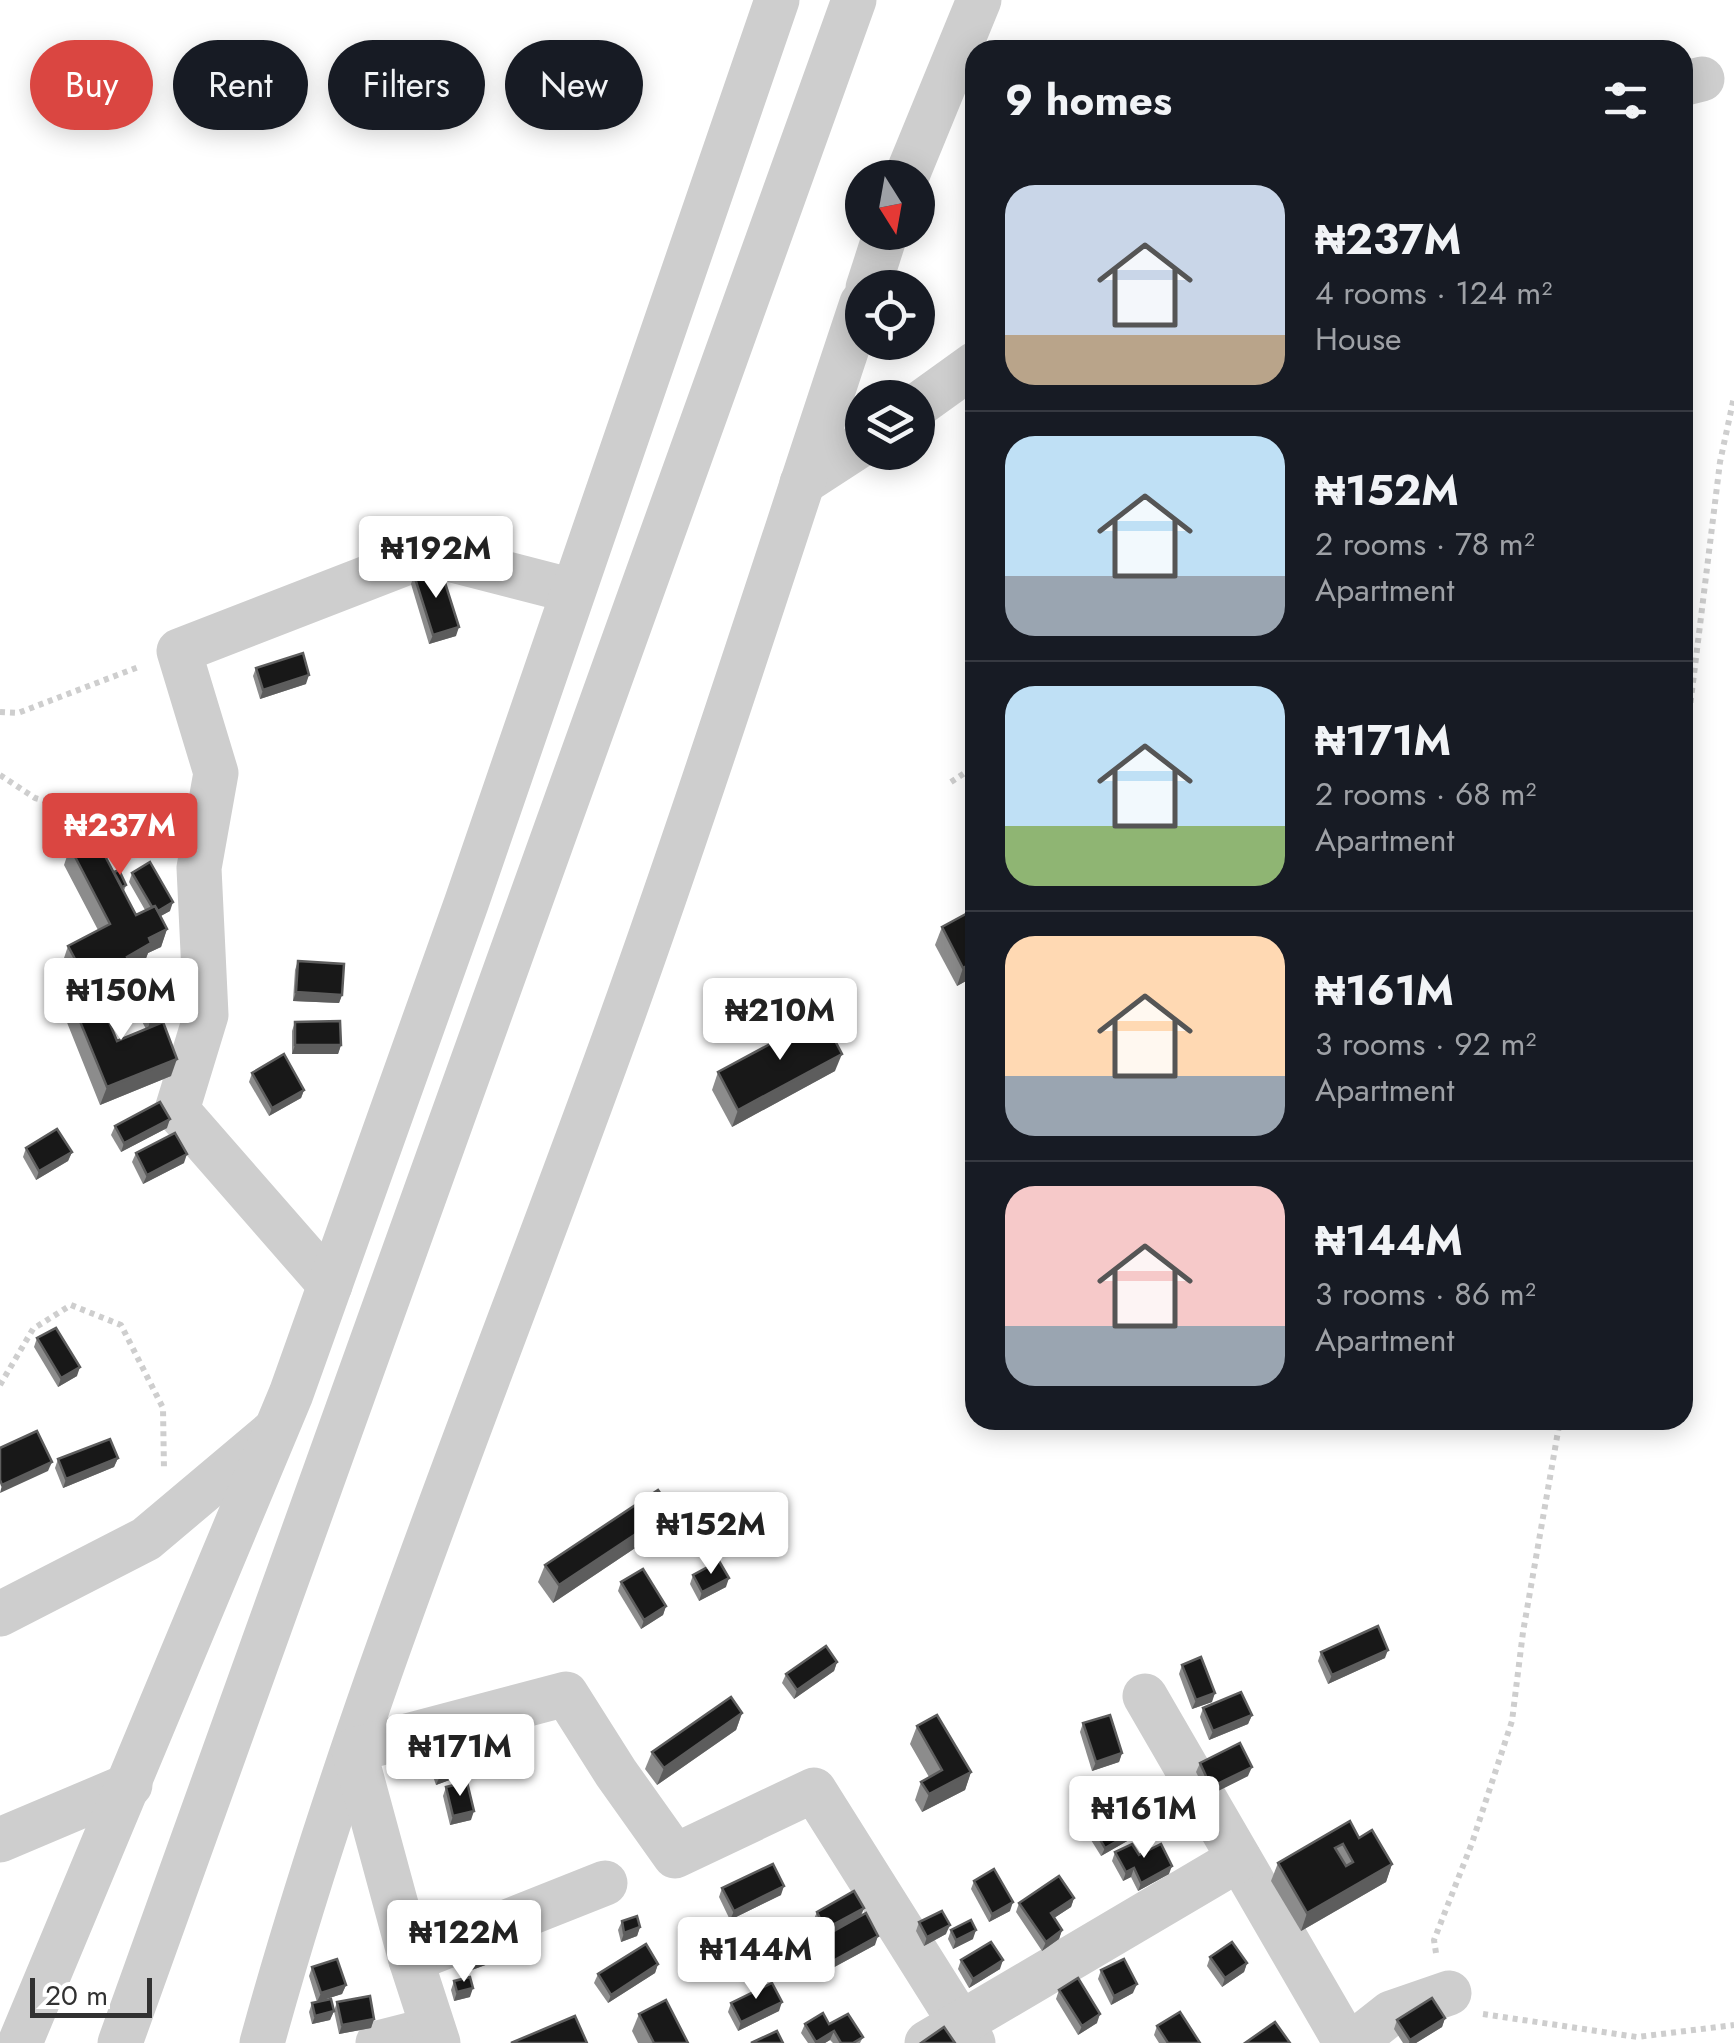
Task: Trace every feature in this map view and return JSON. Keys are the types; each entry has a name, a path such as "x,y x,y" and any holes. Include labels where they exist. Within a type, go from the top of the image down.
{"street":[{"path":"19,2043 278,1427 777,0"},
{"path":"120,2043 854,0"},
{"path":"913,160 980,0"},
{"path":"262,2043 286,1954 402,1604 618,1029 845,354"},
{"path":"935,392 965,371"},
{"path":"802,483 845,455"},
{"path":"330,1286 177,1110 206,1015 199,868 216,772 179,652 429,554 573,591"},
{"path":"0,1614 146,1539 278,1427"},
{"path":"354,1750 566,1694 616,1774 675,1856 814,1790 954,2037 1239,1859"},
{"path":"1145,1696 1349,2043 1391,2014 1449,1993"},
{"path":"354,1750 411,1960 436,2036 378,2043"},
{"path":"0,1840 130,1784"},
{"path":"411,1960 605,1883"}],"path":[{"path":"1693,682 1720,462 1734,397"},
{"path":"0,712 18,713 179,652"},
{"path":"951,782 965,773"},
{"path":"0,775 35,798 127,823 199,868"},
{"path":"0,1385 33,1328 70,1306 120,1325 163,1408 165,1523"},
{"path":"0,1367 14,1362"},
{"path":"1558,1430 1512,1722 1472,1843 1434,1940 1439,1977 1460,2012 1637,2037 1734,2025"}],"building":[{"path":"440,567 459,627 433,635 414,575"},
{"path":"303,653 309,675 263,690 256,668"},
{"path":"94,835 136,915 155,906 167,929 127,957 132,967 107,980 97,962 81,970 68,946 110,924 70,847"},
{"path":"150,862 173,902 158,911 132,873"},
{"path":"119,870 126,885 122,887 114,872"},
{"path":"965,914 963,968 942,927"},
{"path":"298,961 344,964 342,995 296,992"},
{"path":"154,970 161,985 117,1009 109,994"},
{"path":"95,988 117,1041 163,1022 177,1059 107,1087 70,997"},
{"path":"173,990 181,1005 150,1022 142,1007"},
{"path":"822,1016 842,1054 738,1110 718,1072"},
{"path":"340,1021 341,1045 295,1045 295,1022"},
{"path":"284,1054 304,1090 272,1108 252,1073"},
{"path":"160,1102 170,1119 124,1143 115,1126"},
{"path":"57,1129 72,1152 39,1171 26,1148"},
{"path":"175,1133 187,1154 147,1175 136,1153"},
{"path":"56,1328 80,1367 61,1378 37,1338"},
{"path":"37,1431 52,1462 2,1485 0,1448"},
{"path":"110,1439 118,1458 66,1479 58,1459"},
{"path":"658,1490 672,1510 559,1585 545,1565"},
{"path":"719,1561 729,1578 702,1592 693,1575"},
{"path":"643,1569 666,1606 644,1620 621,1582"},
{"path":"1378,1626 1388,1650 1332,1675 1321,1652"},
{"path":"826,1646 837,1662 797,1690 786,1674"},
{"path":"1201,1657 1215,1693 1196,1700 1182,1665"},
{"path":"1241,1692 1252,1715 1213,1731 1203,1708"},
{"path":"731,1697 742,1713 664,1768 652,1752"},
{"path":"937,1715 971,1772 929,1794 921,1782 942,1770 917,1726"},
{"path":"1110,1715 1122,1753 1096,1762 1083,1723"},
{"path":"476,1733 485,1759 440,1776 430,1750"},
{"path":"1240,1743 1252,1767 1211,1787 1200,1763"},
{"path":"467,1782 474,1811 453,1816 446,1787"},
{"path":"1177,1785 1187,1801 1105,1848 1095,1831"},
{"path":"1350,1821 1359,1838 1372,1830 1392,1864 1307,1913 1278,1863","holes":["1343,1844 1353,1862 1346,1866 1335,1848"]},
{"path":"1132,1844 1139,1855 1161,1844 1172,1866 1141,1883 1134,1868 1126,1872 1115,1852"},
{"path":"773,1864 784,1886 734,1911 722,1888"},
{"path":"994,1869 1013,1902 992,1914 974,1881"},
{"path":"1059,1876 1074,1898 1051,1913 1062,1930 1046,1942 1019,1903"},
{"path":"854,1891 864,1908 825,1929 817,1912"},
{"path":"942,1911 950,1925 927,1937 919,1922"},
{"path":"866,1913 878,1936 831,1962 818,1940"},
{"path":"637,1916 640,1927 624,1933 622,1921"},
{"path":"512,1919 521,1944 472,1962 463,1937"},
{"path":"971,1920 976,1930 956,1940 951,1930"},
{"path":"991,1942 1003,1960 973,1979 961,1960"},
{"path":"1232,1942 1247,1963 1225,1978 1210,1957"},
{"path":"646,1944 658,1964 611,1995 598,1974"},
{"path":"337,1959 346,1985 321,1993 312,1967"},
{"path":"1124,1959 1137,1984 1114,1996 1101,1970"},
{"path":"470,1977 473,1988 457,1992 454,1981"},
{"path":"1078,1978 1100,2014 1082,2026 1059,1990"},
{"path":"772,1983 782,2002 741,2022 731,2003"},
{"path":"370,1996 374,2019 342,2025 337,2002"},
{"path":"1432,1998 1445,2018 1410,2040 1397,2020"},
{"path":"331,1999 334,2011 315,2016 312,2003"},
{"path":"666,2000 688,2043 654,2043 639,2014"},
{"path":"1180,2012 1200,2043 1168,2043 1157,2026"},
{"path":"823,2013 829,2024 848,2014 863,2037 853,2043 841,2043 834,2031 816,2042 805,2024"},
{"path":"575,2016 587,2043 511,2043"},
{"path":"1275,2022 1290,2043 1245,2043"},
{"path":"944,2027 955,2043 921,2043"},
{"path":"777,2031 783,2043 751,2043"}]}
